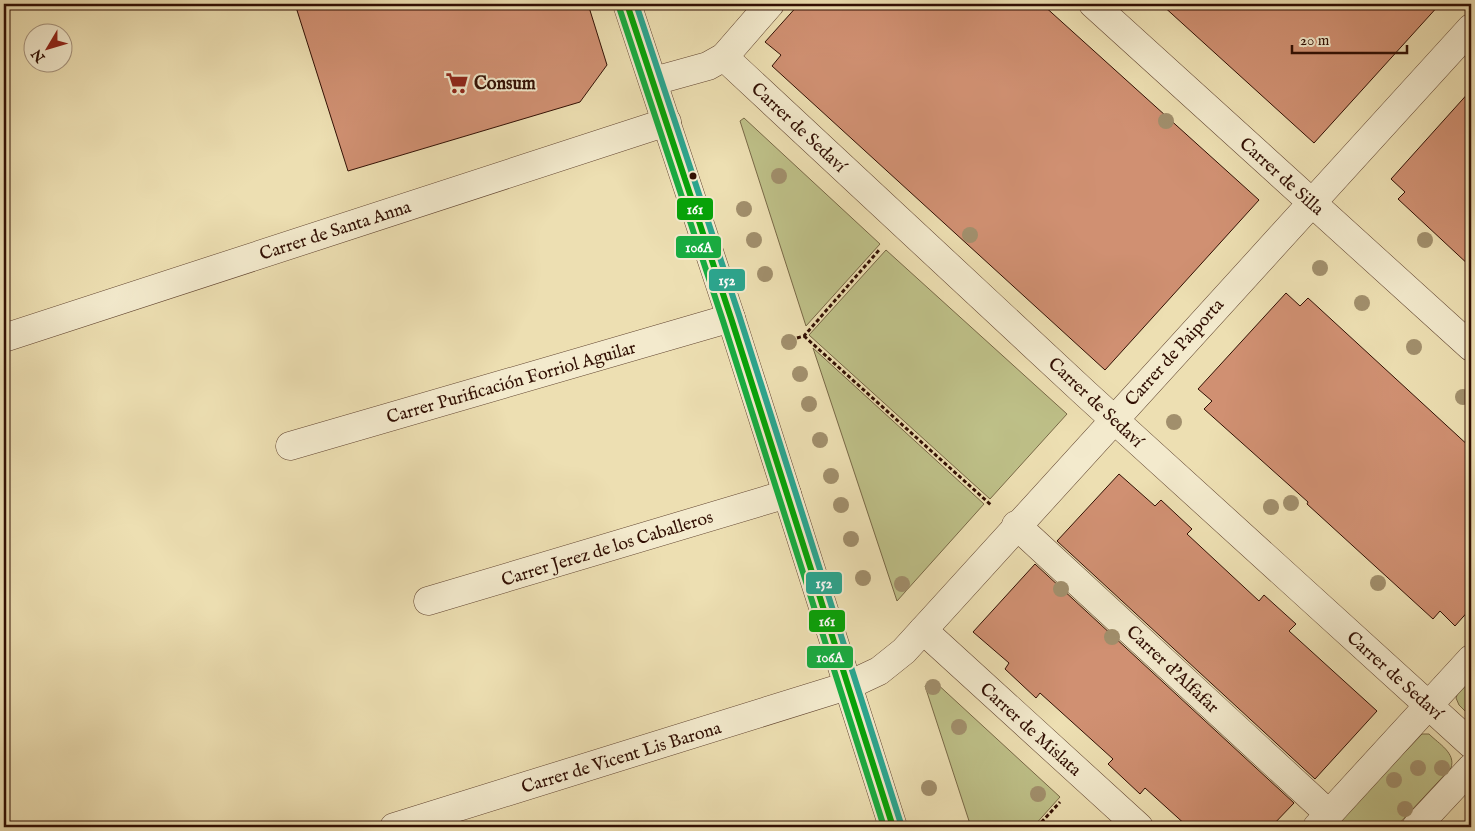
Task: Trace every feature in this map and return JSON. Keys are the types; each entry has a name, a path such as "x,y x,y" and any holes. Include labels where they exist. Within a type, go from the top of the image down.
{"street":[{"path":"628,4 731,318 893,827"},
{"path":"654,81 708,66 724,57 769,4"},
{"name":"Carrer de Silla","path":"1093,4 1471,347"},
{"name":"Carrer de Paiporta","path":"847,686 879,671 900,654 923,630 1016,525 1471,28"},
{"name":"Carrer de Sedaví","path":"724,57 1114,419 1471,744"},
{"name":"Carrer de Santa Anna","path":"4,338 667,122"},
{"name":"Carrer Purificación Forriol Aguilar","path":"290,446 731,318"},
{"name":"Carrer Jerez de los Caballeros","path":"428,602 787,494"},
{"name":"Carrer d'Alfafar","path":"1016,525 1323,821"},
{"name":"Carrer de Mislata","path":"923,630 1139,827"},
{"path":"1323,821 1471,660"},
{"name":"Carrer de Vicent Lis Barona","path":"394,827 847,686"},
{"path":"1416,827 1471,768"}],"path":[{"path":"797,338 804,336 886,241"},
{"path":"804,336 992,506"},
{"path":"1037,827 1066,795"}],"green space":[{"path":"744,118 880,244 806,326 740,121"},
{"path":"886,250 1067,414 990,499 809,335"},
{"path":"813,348 984,504 897,601"},
{"path":"1471,678 1471,717 1459,705 1456,698 1458,692"},
{"path":"934,681 1060,797 1033,827 971,827 925,686"},
{"path":"1422,734 1429,734 1446,749 1451,758 1451,768 1396,827 1339,827 1341,819"}],"building":[{"name":"Consum","path":"295,4 588,4 607,65 580,102 348,171"},
{"path":"799,4 1042,4 1259,200 1105,370 772,66 781,55 765,42"},
{"path":"1161,4 1440,4 1314,143"},
{"path":"1471,90 1471,267 1398,199 1405,192 1391,179"},
{"path":"1286,293 1300,306 1308,298 1471,448 1471,608 1455,626 1440,611 1433,619 1307,504 1308,502 1204,409 1212,401 1198,389"},
{"path":"1119,474 1155,506 1161,500 1192,529 1187,534 1259,601 1264,595 1296,624 1289,631 1377,711 1315,779 1057,541"},
{"path":"1035,564 1294,803 1271,827 1188,827 1145,788 1140,794 1108,764 1113,759 1040,693 1036,698 1005,669 1009,663 973,632"}],"transit line":[{"name":"161","path":"627,4 731,318 893,827"},
{"name":"152","path":"636,4 739,315 901,824"},
{"name":"106A","path":"619,7 723,321 884,827"}],"place":[{"name":"Consum","path":"457,83"}]}
